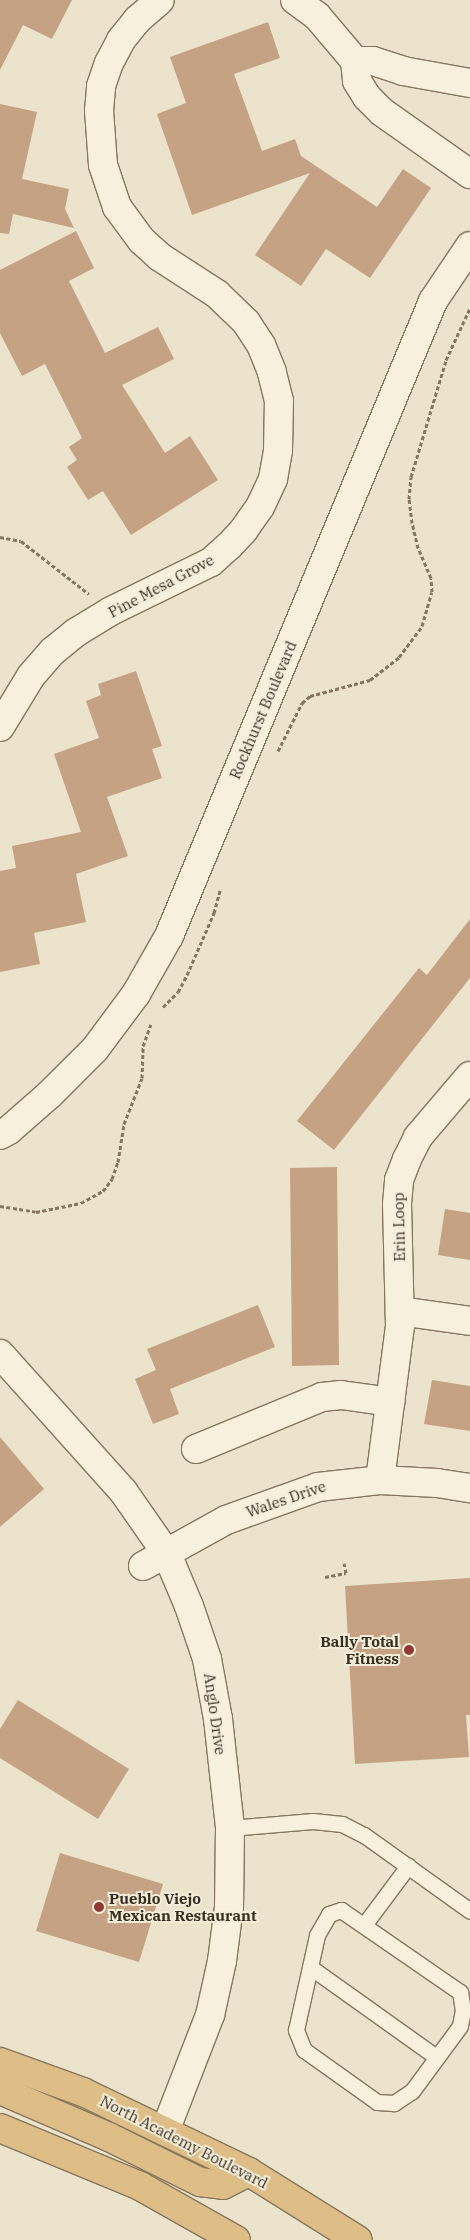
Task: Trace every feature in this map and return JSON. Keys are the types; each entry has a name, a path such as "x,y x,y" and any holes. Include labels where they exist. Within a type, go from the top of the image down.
{"highway":[{"name":"North Academy Boulevard","path":"0,2062 83,2092 249,2172 358,2240"},
{"path":"0,2090 109,2137 200,2182 223,2185 249,2172"},
{"path":"0,2128 140,2186 236,2240"}],"street":[{"name":"Pine Mesa Grove","path":"0,727 31,676 53,651 75,633 111,611 182,578 211,562 243,531 260,507 273,479 278,451 279,401 272,372 256,337 246,322 217,294 160,257 142,242 117,207 108,186 99,136 101,86 109,63 121,40 137,20 160,0"},
{"path":"295,0 317,16 355,61 357,81 367,97 382,112 470,174"},
{"path":"355,61 372,61 403,71 470,83"},
{"name":"Rockhurst Boulevard","path":"0,1135 9,1130 49,1095 95,1049 136,994 169,936 433,301 470,246"},
{"name":"Erin Loop","path":"380,1480 391,1402 400,1311 397,1204 402,1169 418,1137 470,1076"},
{"path":"400,1311 470,1321"},
{"name":"Anglo Drive","path":"0,1354 123,1491 167,1554 189,1606 207,1659 218,1719 230,1828 228,1907 222,1961 210,2015 165,2131"},
{"path":"196,1449 322,1397 341,1395 391,1402"},
{"name":"Wales Drive","path":"143,1566 226,1520 297,1493 335,1483 380,1480 470,1488"}],"lane":[{"path":"230,1828 313,1821 342,1824 364,1835 470,1911"},
{"path":"364,1926 408,1866"},
{"path":"341,1910 364,1926 460,1992 463,2010 460,2026 412,2091 394,2104 377,2102 304,2050 296,2030 317,1935 329,1914 341,1910"},
{"path":"310,1968 436,2057"}],"path":[{"path":"276,756 302,703 310,696 370,680 399,657 422,626 432,592 430,578 418,548 412,523 409,499 411,477 446,360 470,308"},
{"path":"0,537 21,540 111,611"},
{"path":"160,1010 178,992 187,975 214,913 223,880"},
{"path":"0,1206 36,1212 81,1203 103,1191 112,1179 118,1162 124,1124 142,1078 143,1046 152,1022"},
{"path":"324,1577 346,1573 344,1563"}],"building":[{"path":"0,0 72,0 52,39 23,25 0,70"},
{"path":"268,22 280,58 234,74 262,151 295,139 301,156 377,207 403,169 431,188 370,278 326,249 301,286 255,255 310,173 192,215 157,114 186,103 170,57"},
{"path":"0,104 37,112 22,179 69,189 65,209 74,228 13,214 9,234 0,233"},
{"path":"76,231 94,268 69,281 105,353 158,327 174,359 122,385 165,453 190,436 218,480 131,535 103,491 88,500 67,467 77,460 69,447 82,438 45,364 22,376 0,333 0,270"},
{"path":"136,671 162,746 152,749 162,778 107,797 128,856 76,874 86,922 34,933 40,964 0,972 0,871 16,868 12,846 81,832 54,754 99,738 86,701 101,695 98,684"},
{"path":"470,919 470,978 334,1150 297,1121 419,968 427,975"},
{"path":"337,1167 339,1365 292,1366 290,1168"},
{"path":"445,1209 470,1213 470,1260 438,1255"},
{"path":"258,1305 275,1347 170,1389 179,1414 153,1424 135,1379 156,1370 147,1349"},
{"path":"432,1380 470,1386 470,1431 424,1424"},
{"path":"0,1437 44,1489 0,1527"},
{"name":"Bally Total Fitness","path":"470,1578 470,1715 466,1715 469,1757 355,1764 345,1586"},
{"path":"18,1700 129,1769 98,1819 0,1758 0,1729"},
{"name":"Pueblo Viejo Mexican Restaurant","path":"60,1853 163,1884 139,1962 36,1931"}],"place":[{"name":"Bally Total Fitness","path":"409,1650"},
{"name":"Pueblo Viejo Mexican Restaurant","path":"99,1907"}]}
